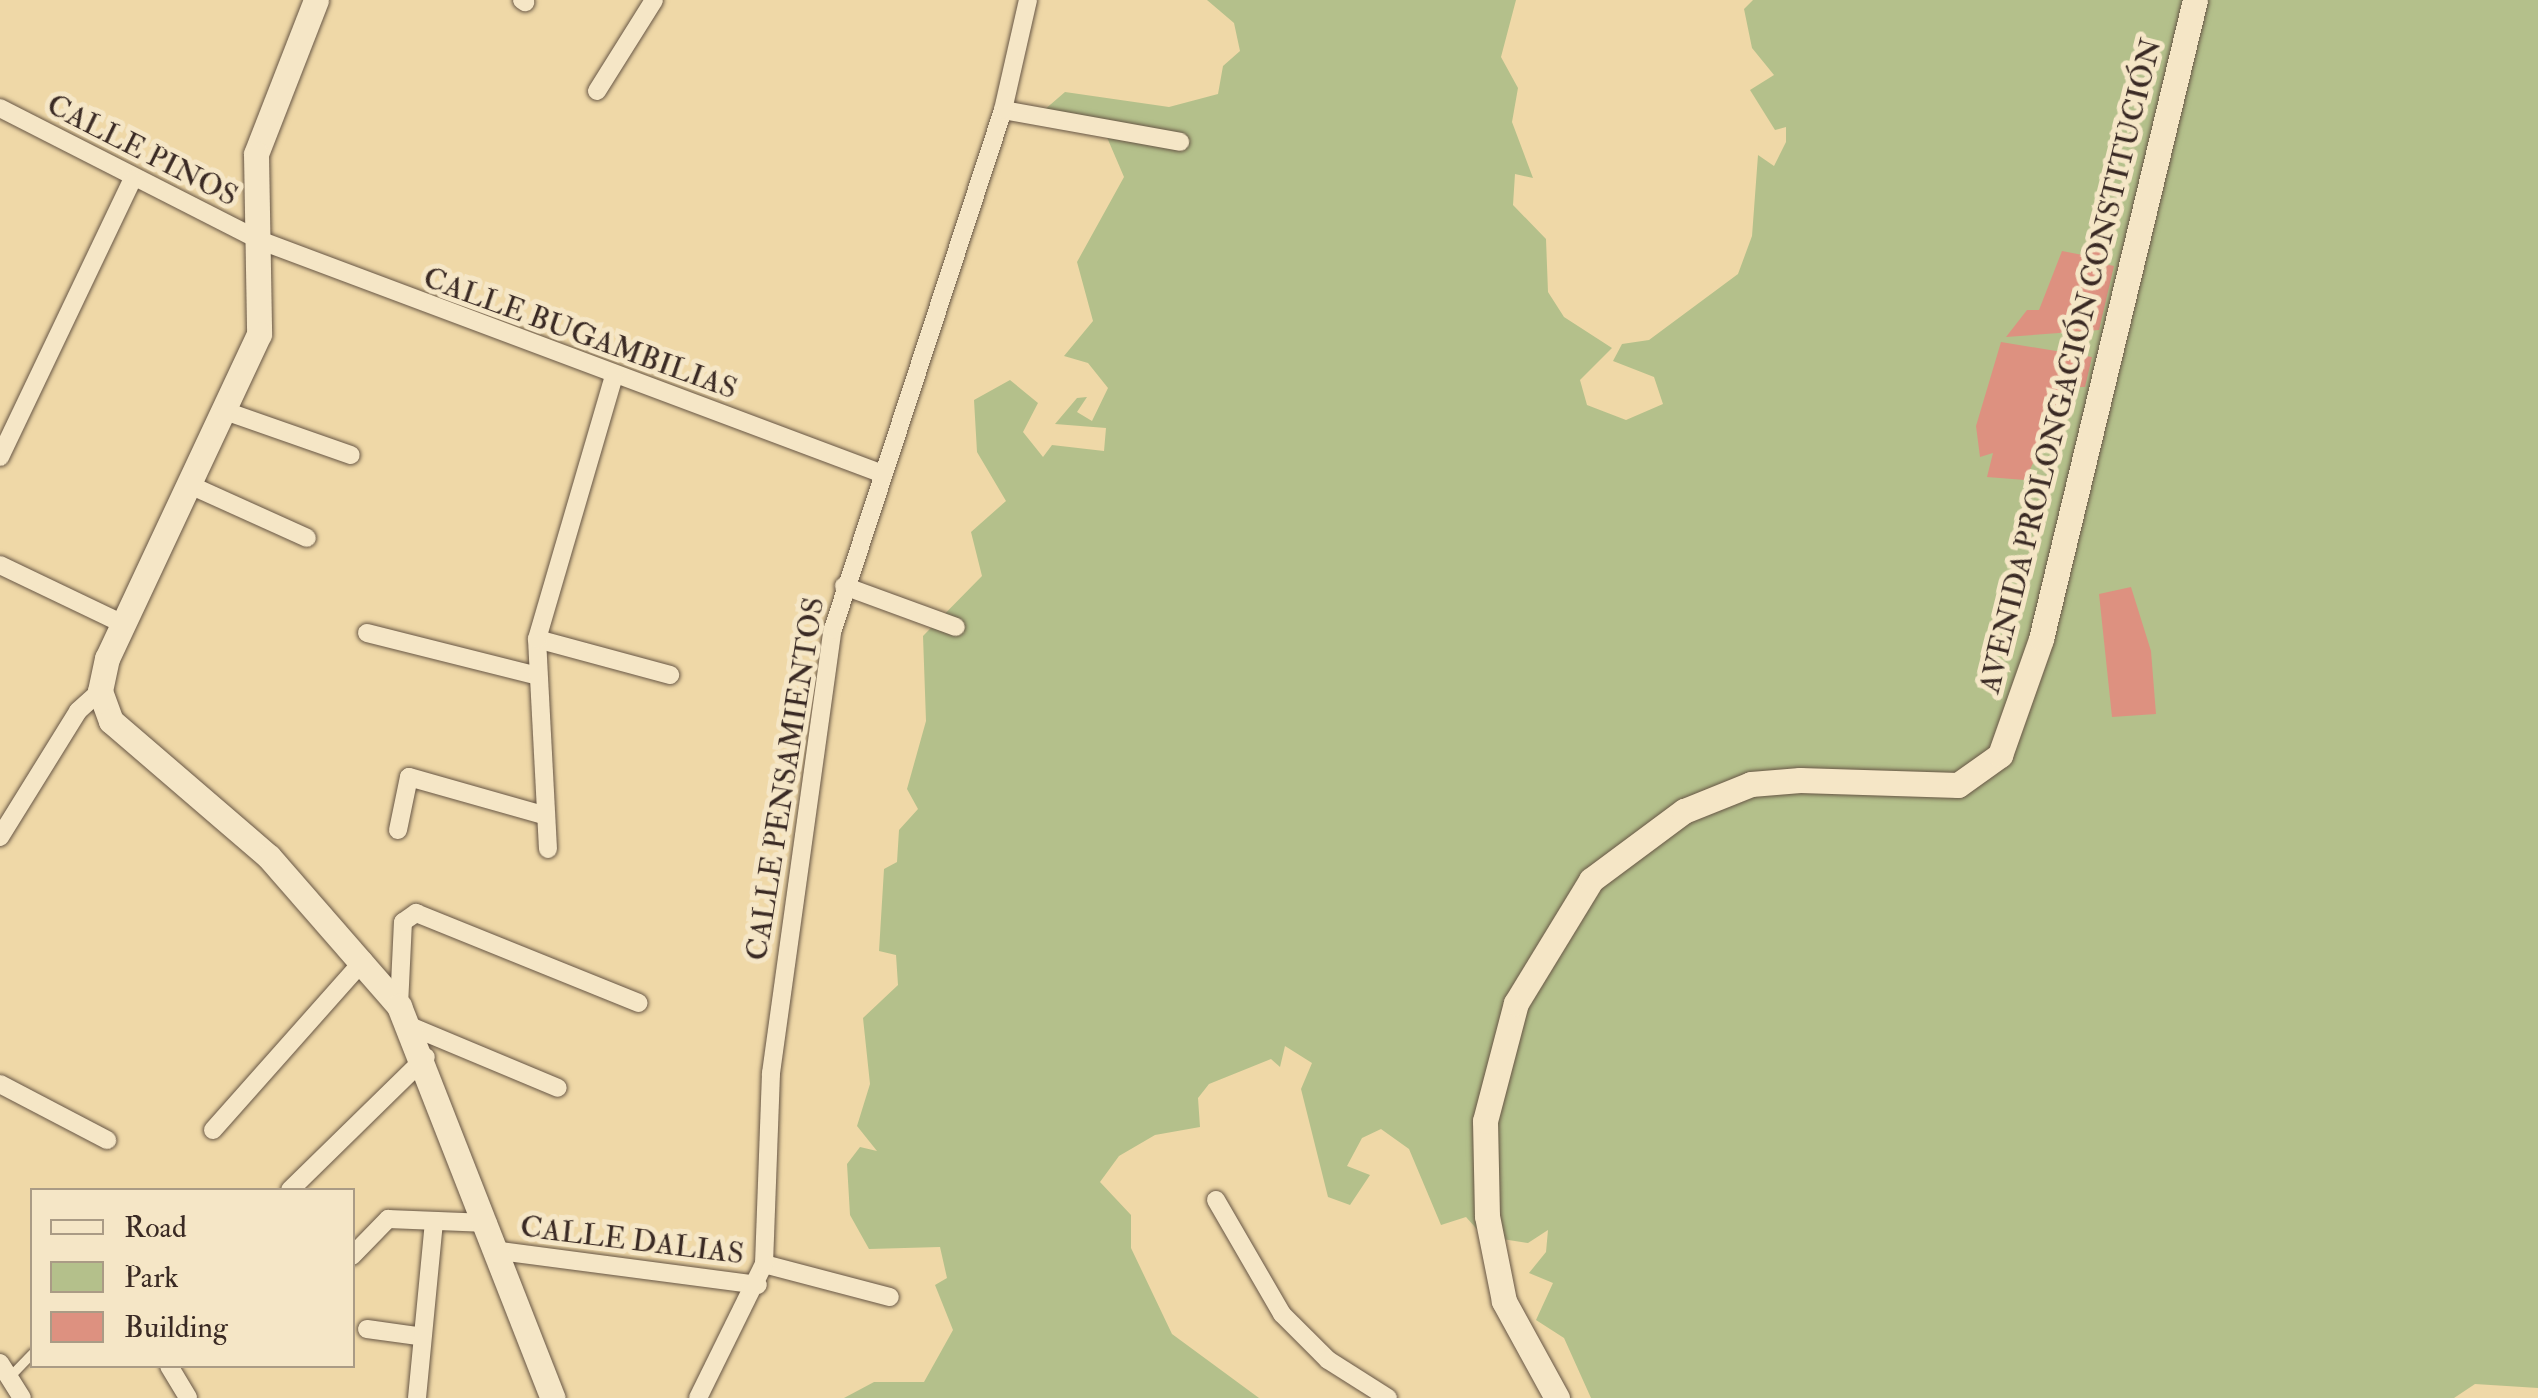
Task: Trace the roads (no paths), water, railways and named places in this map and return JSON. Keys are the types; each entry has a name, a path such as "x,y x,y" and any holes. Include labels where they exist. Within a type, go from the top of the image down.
{"main road":[{"path":"316,0 256,154 264,314 228,412 125,625 100,691 110,720 270,858 364,960 404,1016 426,1056 500,1251 544,1390"},
{"name":"AVENIDA PROLONGACIÓN CONSTITUCIÓN","path":"1558,1398 1504,1301 1487,1216 1485,1121 1516,1003 1591,880 1684,810 1768,783 1958,785 2000,755 2051,600 2195,0"}],"street":[{"path":"597,91 654,0"},
{"name":"CALLE PENSAMIENTOS","path":"698,1398 758,1285 764,1264 771,1073 796,846 844,586 1003,110 1028,0"},
{"name":"CALLE PINOS","path":"0,108 132,180 260,240"},
{"path":"1003,110 1180,142"},
{"path":"0,457 132,180"},
{"name":"CALLE BUGAMBILIAS","path":"260,240 883,474"},
{"path":"548,849 542,815 537,639 614,376"},
{"path":"228,412 351,455"},
{"path":"192,486 306,538"},
{"path":"0,565 125,625"},
{"path":"844,586 956,627"},
{"path":"366,633 538,676"},
{"path":"537,639 670,675"},
{"path":"0,836 78,711 100,691"},
{"path":"398,830 409,777 542,815"},
{"path":"558,1088 404,1016 404,922 416,913 639,1003"},
{"path":"213,1130 364,960"},
{"path":"292,1188 426,1056"},
{"path":"0,1084 107,1140"},
{"path":"1216,1200 1282,1314 1328,1360 1388,1398"},
{"path":"355,1253 388,1218 488,1223"},
{"path":"416,1398 417,1336 434,1222"},
{"name":"CALLE DALIAS","path":"500,1251 758,1285"},
{"path":"764,1264 890,1296"},
{"path":"367,1329 417,1336"},
{"path":"171,1368 188,1398"},
{"path":"4,1370 22,1398"}],"lane":[{"path":"4,1370 30,1354"}]}
